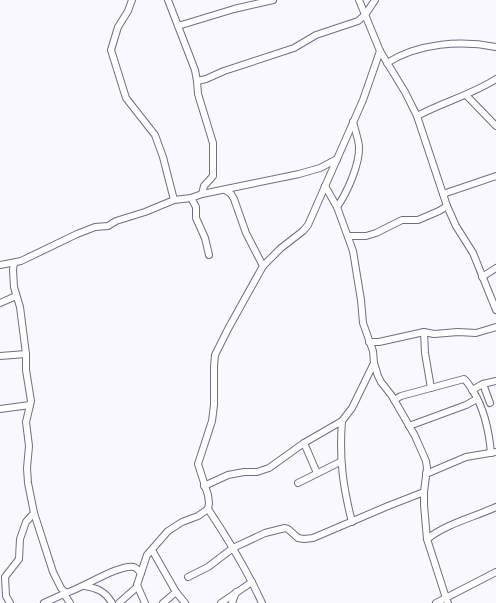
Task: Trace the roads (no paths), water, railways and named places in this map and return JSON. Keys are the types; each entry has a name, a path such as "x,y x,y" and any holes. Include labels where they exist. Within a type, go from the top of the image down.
{"street":[{"path":"132,0 128,11 118,27 111,50 126,98 155,135 163,157 174,200"},
{"path":"168,0 195,70 198,81 198,94 213,143 213,176 204,186 202,194"},
{"path":"178,26 273,0"},
{"path":"359,0 380,51 405,92 417,116 439,178 447,206 456,226 473,253 496,310"},
{"path":"198,81 294,48 316,35 350,24 365,15 375,0"},
{"path":"387,63 394,58 409,52 442,45 464,43 496,47"},
{"path":"262,603 233,548 208,509 209,504 198,464 212,421 214,405 214,366 216,355 231,324 263,266 308,225 363,100 380,51"},
{"path":"417,116 454,99 467,96 496,79"},
{"path":"467,96 496,126"},
{"path":"337,207 347,190 358,157 359,146 353,122"},
{"path":"0,265 14,263 95,227 108,226 116,221 145,212 174,200 191,198 202,194 299,174 320,168 337,159"},
{"path":"443,194 496,176"},
{"path":"325,186 337,207 355,259 363,323 373,351 374,363 380,382 394,400 419,443 426,461 424,521 427,539 447,601"},
{"path":"225,190 231,194 234,199 246,232 263,266"},
{"path":"191,198 196,207 196,218 205,238 209,256"},
{"path":"348,236 366,236 376,233 402,220 418,220 447,206"},
{"path":"14,263 16,296 20,307 26,354 26,370 30,405 26,422 29,446 27,468 28,483 34,513 53,572 70,603"},
{"path":"482,276 496,268"},
{"path":"0,303 16,296"},
{"path":"369,342 379,342 424,332 434,334 458,332 476,333 496,327"},
{"path":"424,332 424,353 431,388"},
{"path":"0,356 26,354"},
{"path":"204,486 228,475 262,471 269,468 304,443 342,421 352,408 374,363"},
{"path":"394,400 401,396 464,379 467,381 478,399 485,418 494,452 466,457 426,474"},
{"path":"472,390 483,384 495,383"},
{"path":"483,384 490,403"},
{"path":"409,426 466,405 478,399"},
{"path":"0,409 30,405"},
{"path":"342,421 340,462 345,495 352,522"},
{"path":"304,443 317,474"},
{"path":"298,483 340,462"},
{"path":"188,577 208,567 233,548 265,532 282,528 288,529 298,538 313,538 424,492"},
{"path":"427,539 447,526 496,507"},
{"path":"119,603 137,587 147,555 171,529 208,509"},
{"path":"10,603 6,596 5,577 19,559 21,537 26,522 34,513"},
{"path":"152,550 176,592 185,603"},
{"path":"44,603 84,586 109,573 132,567 141,573"},
{"path":"436,603 447,601 496,572"},
{"path":"221,603 252,582"},
{"path":"137,585 146,603"},
{"path":"84,586 100,590 107,595 112,603"},
{"path":"163,603 176,592"},
{"path":"232,603 236,592"}]}
